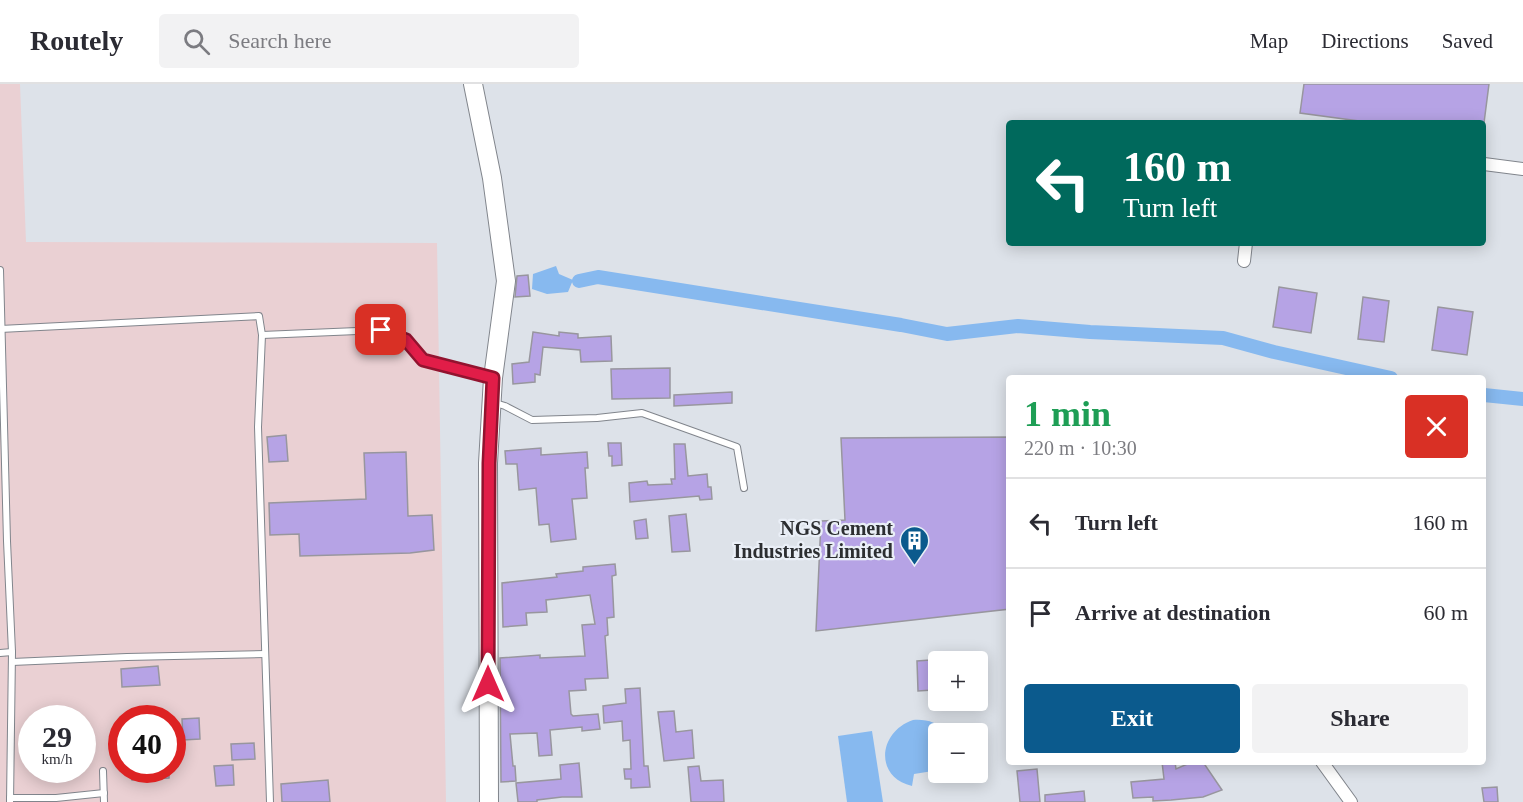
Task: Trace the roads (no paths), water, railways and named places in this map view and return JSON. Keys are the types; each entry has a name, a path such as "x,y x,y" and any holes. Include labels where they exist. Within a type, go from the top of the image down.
{"street":[{"path":"473,84 492,178 506,281 493,378 489,463 489,802"},
{"path":"1486,164 1523,169"},
{"path":"1244,261 1246,246"},
{"path":"1324,765 1351,802"}],"lane":[{"path":"0,270 12,652 10,800 104,793"},
{"path":"1,329 259,316 262,335 258,428 270,802"},
{"path":"262,335 381,330 406,340 423,360 493,378"},
{"path":"492,402 532,420 597,418 642,412 737,447 744,488"},
{"path":"0,652 12,652"},
{"path":"12,662 265,654"},
{"path":"103,771 104,802"}],"water":[{"path":"556,266 559,274 573,280 568,292 547,294 532,289 533,274"},
{"path":"913,720 933,723 928,723 928,772 914,774 912,786 891,774 886,764 887,744 901,726"},
{"path":"872,731 883,802 847,802 838,736"}],"waterway":[{"path":"579,281 598,277 947,334 1018,326 1223,338 1378,375"},
{"path":"1486,395 1523,399"}],"place":[{"name":"NGS Cement Industries Limited","path":"914,566"}]}
